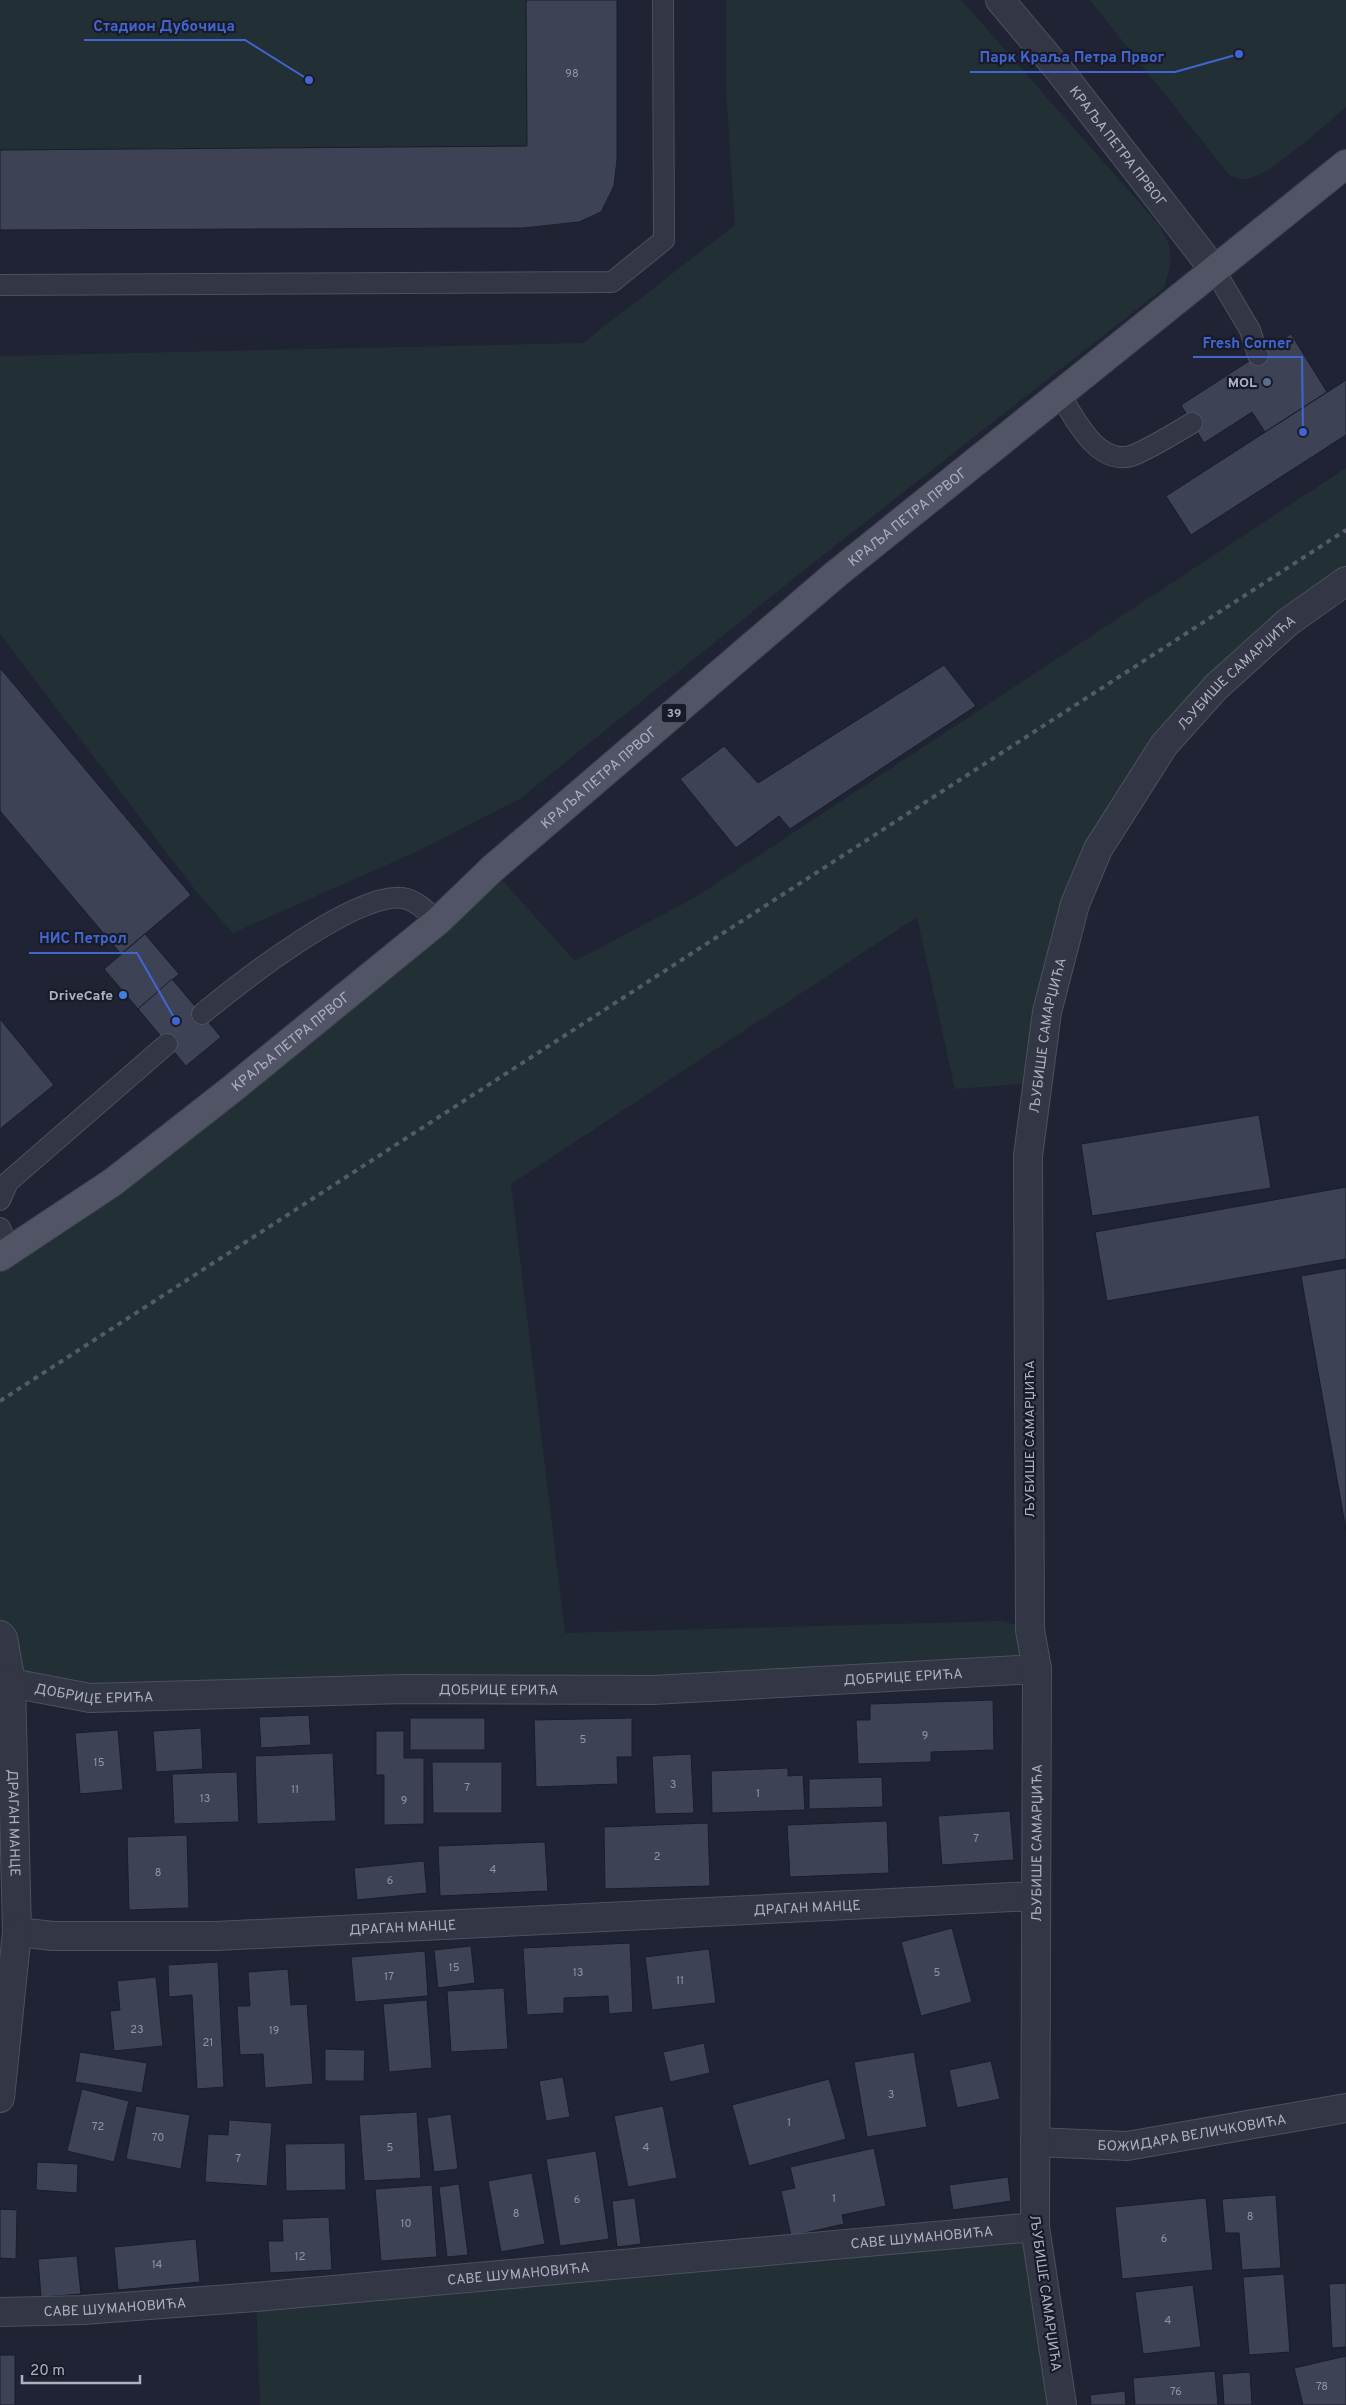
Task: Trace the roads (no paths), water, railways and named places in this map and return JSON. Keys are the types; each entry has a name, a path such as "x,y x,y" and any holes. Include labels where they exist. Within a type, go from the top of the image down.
{"main road":[{"name":"КРАЉА ПЕТРА ПРВОГ","path":"3,1245 113,1182 232,1089 438,921 492,869 836,574 1346,164"}],"street":[{"name":"КРАЉА ПЕТРА ПРВОГ","path":"1000,0 1059,70 1215,271"},
{"name":"ЉУБИШЕ САМАРЏИЋА","path":"1062,2405 1035,2227 1037,1669 1030,1630 1028,1156 1047,1012 1075,904 1098,849 1164,745 1216,687 1281,629 1346,581"},
{"path":"0,1634 4,1638 11,1683"},
{"name":"ДОБРИЦЕ ЕРИЋА","path":"11,1683 90,1698 404,1689 653,1690 1037,1669"},
{"name":"ДРАГАН МАНЦЕ","path":"11,1683 17,1932 54,1936 216,1936 1035,1896"},
{"path":"0,2098 17,1932"},
{"name":"БОЖИДАРА ВЕЛИЧКОВИЋА","path":"1035,2142 1127,2146 1346,2108"},
{"name":"САВЕ ШУМАНОВИЋА","path":"0,2312 83,2310 256,2298 1035,2227"}],"lane":[{"path":"0,285 612,282 664,240 663,0"},
{"path":"1215,271 1250,330 1258,355"},
{"path":"1060,395 1085,434 1100,449 1112,455 1131,456 1192,423"},
{"path":"202,1014 273,959 320,929 370,902 389,898 408,899 438,921"},
{"path":"0,1200 8,1182 167,1044"}],"railway":[{"path":"0,1401 1346,530"}],"place":[{"name":"Парк Краља Петра Првог","path":"1239,54"},
{"name":"Стадион Дубочица","path":"309,80"},
{"name":"MOL","path":"1267,382"},
{"name":"Fresh Corner","path":"1303,432"},
{"name":"DriveCafe","path":"123,995"},
{"name":"НИС Петрол","path":"176,1021"}]}
